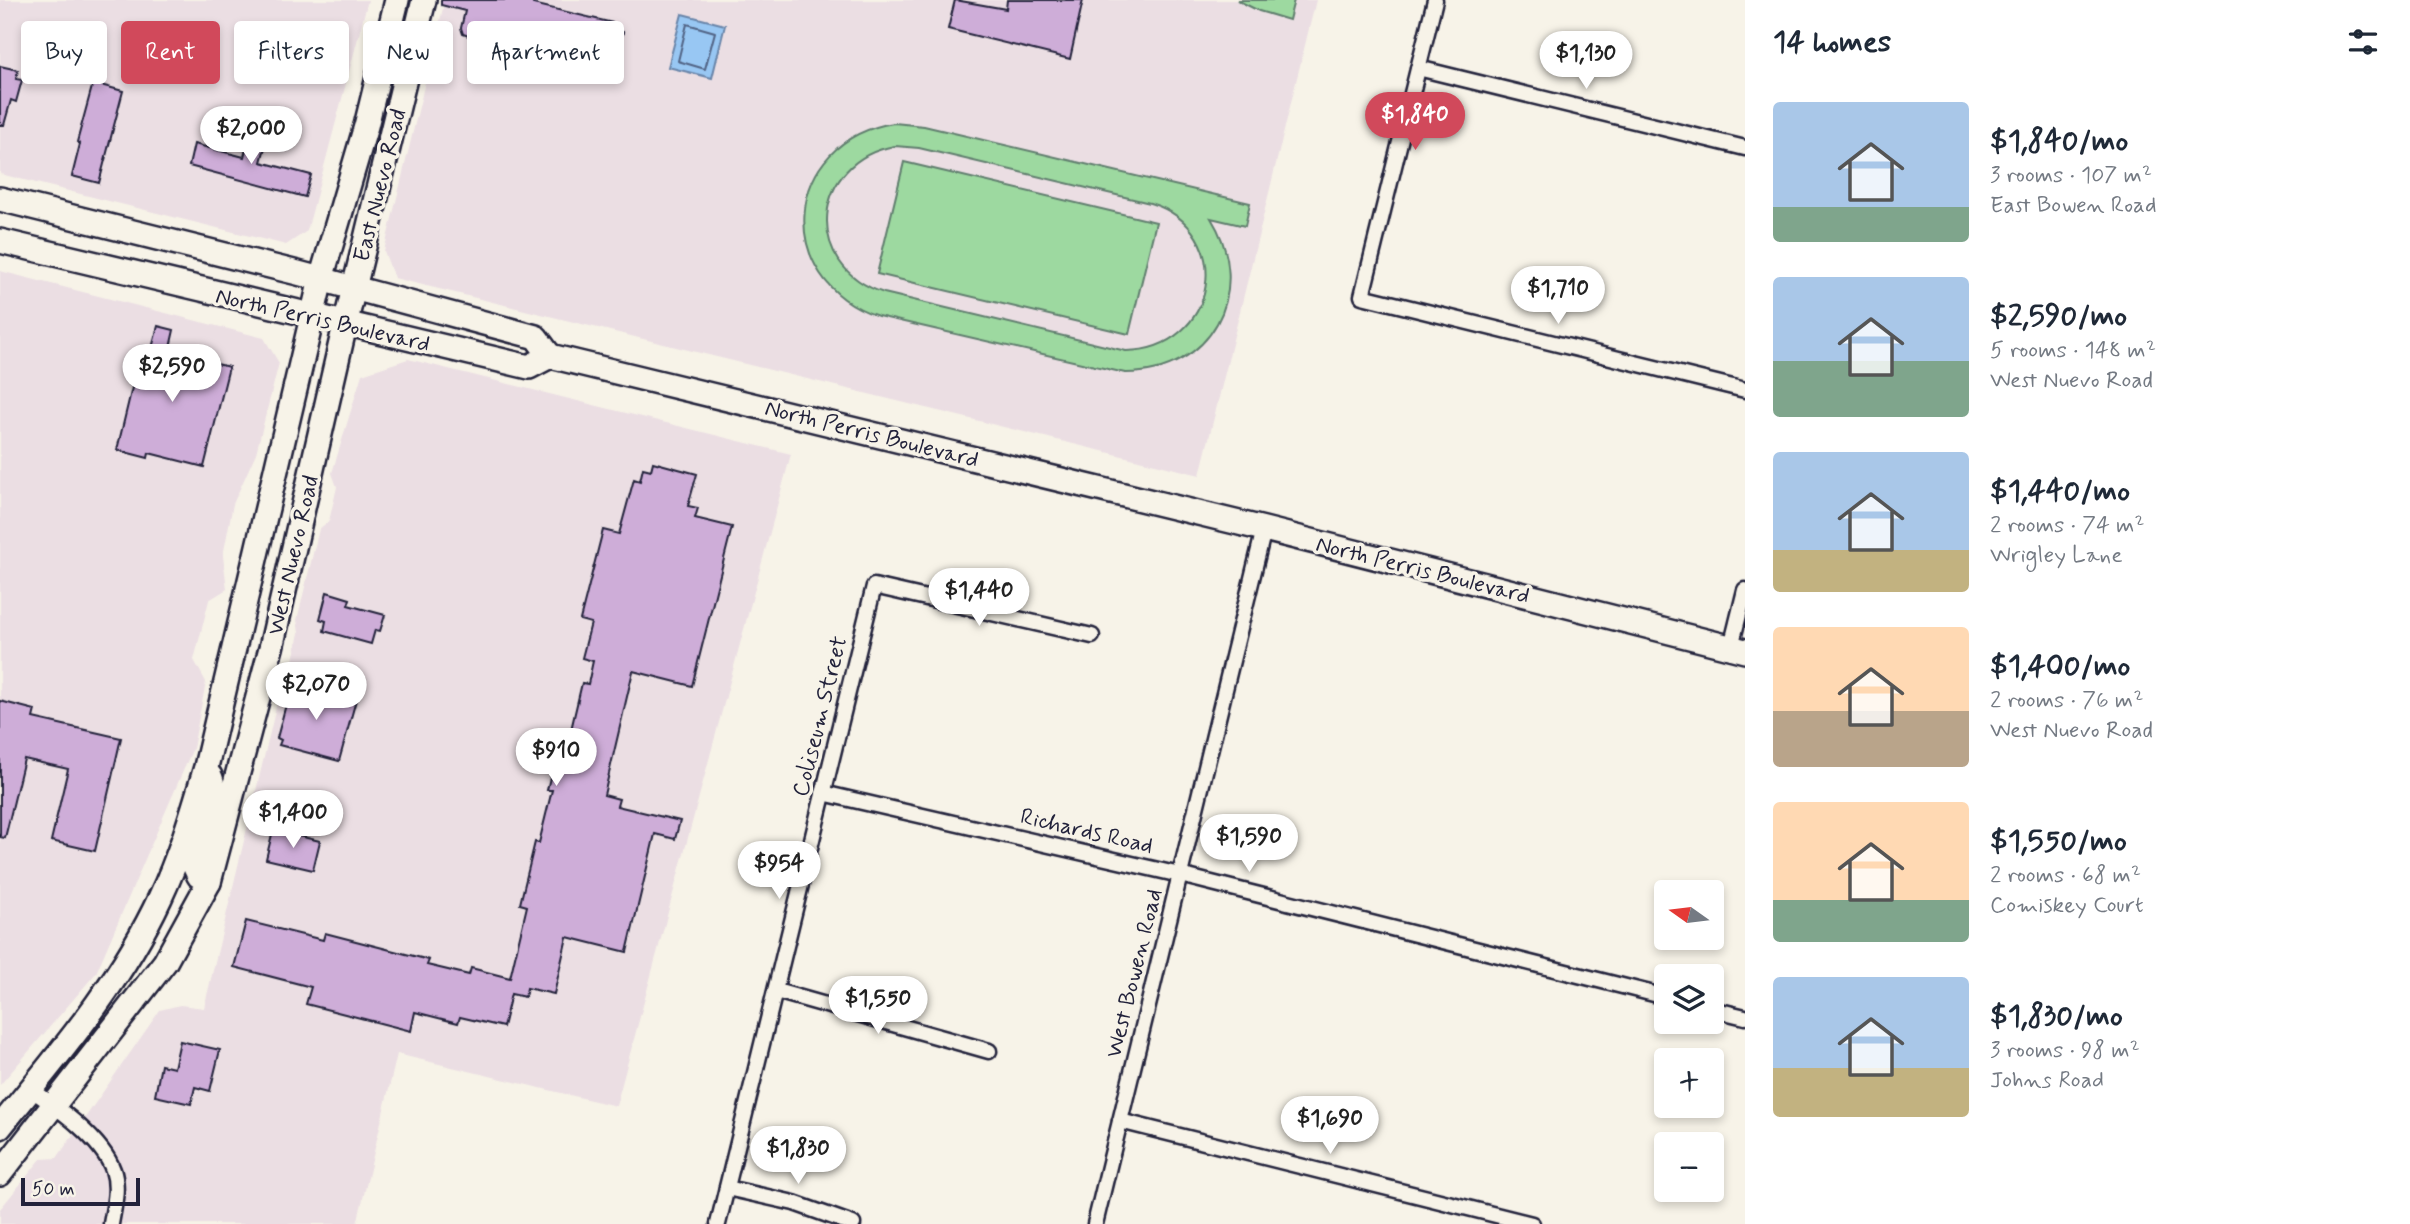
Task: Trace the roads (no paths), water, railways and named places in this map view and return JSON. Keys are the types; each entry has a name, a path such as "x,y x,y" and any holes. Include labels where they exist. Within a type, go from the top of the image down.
{"main road":[{"name":"East Nuevo Road","path":"313,317 321,279 366,126 397,0"},
{"name":"East Nuevo Road","path":"354,289 424,0"},
{"name":"North Perris Boulevard","path":"0,199 321,279 536,337 550,356 1264,529 1738,649"},
{"name":"North Perris Boulevard","path":"0,241 529,367 550,356"},
{"name":"West Nuevo Road","path":"0,1174 165,962 209,882 271,648 354,289"},
{"name":"West Nuevo Road","path":"0,1127 97,1006 142,934 174,867 206,766 313,317"},
{"path":"206,766 214,784 211,810 193,863 199,876 209,882"}],"street":[{"path":"1434,0 1362,296 1745,390"},
{"path":"1418,68 1745,148"},
{"name":"West Bowen Road","path":"1095,1224 1264,529"},
{"name":"Coliseum Street","path":"718,1224 874,586 1092,636"},
{"path":"1738,649 1745,590"},
{"name":"Richards Road","path":"823,793 1181,875 1654,994"},
{"path":"776,990 989,1051"},
{"path":"1724,1012 1745,1017"},
{"path":"32,1090 78,1125 112,1169 116,1189 111,1224"},
{"path":"1120,1121 1532,1224"},
{"path":"727,1188 794,1203 853,1224"}],"water":[{"path":"682,14 725,25 712,78 668,67"}]}
